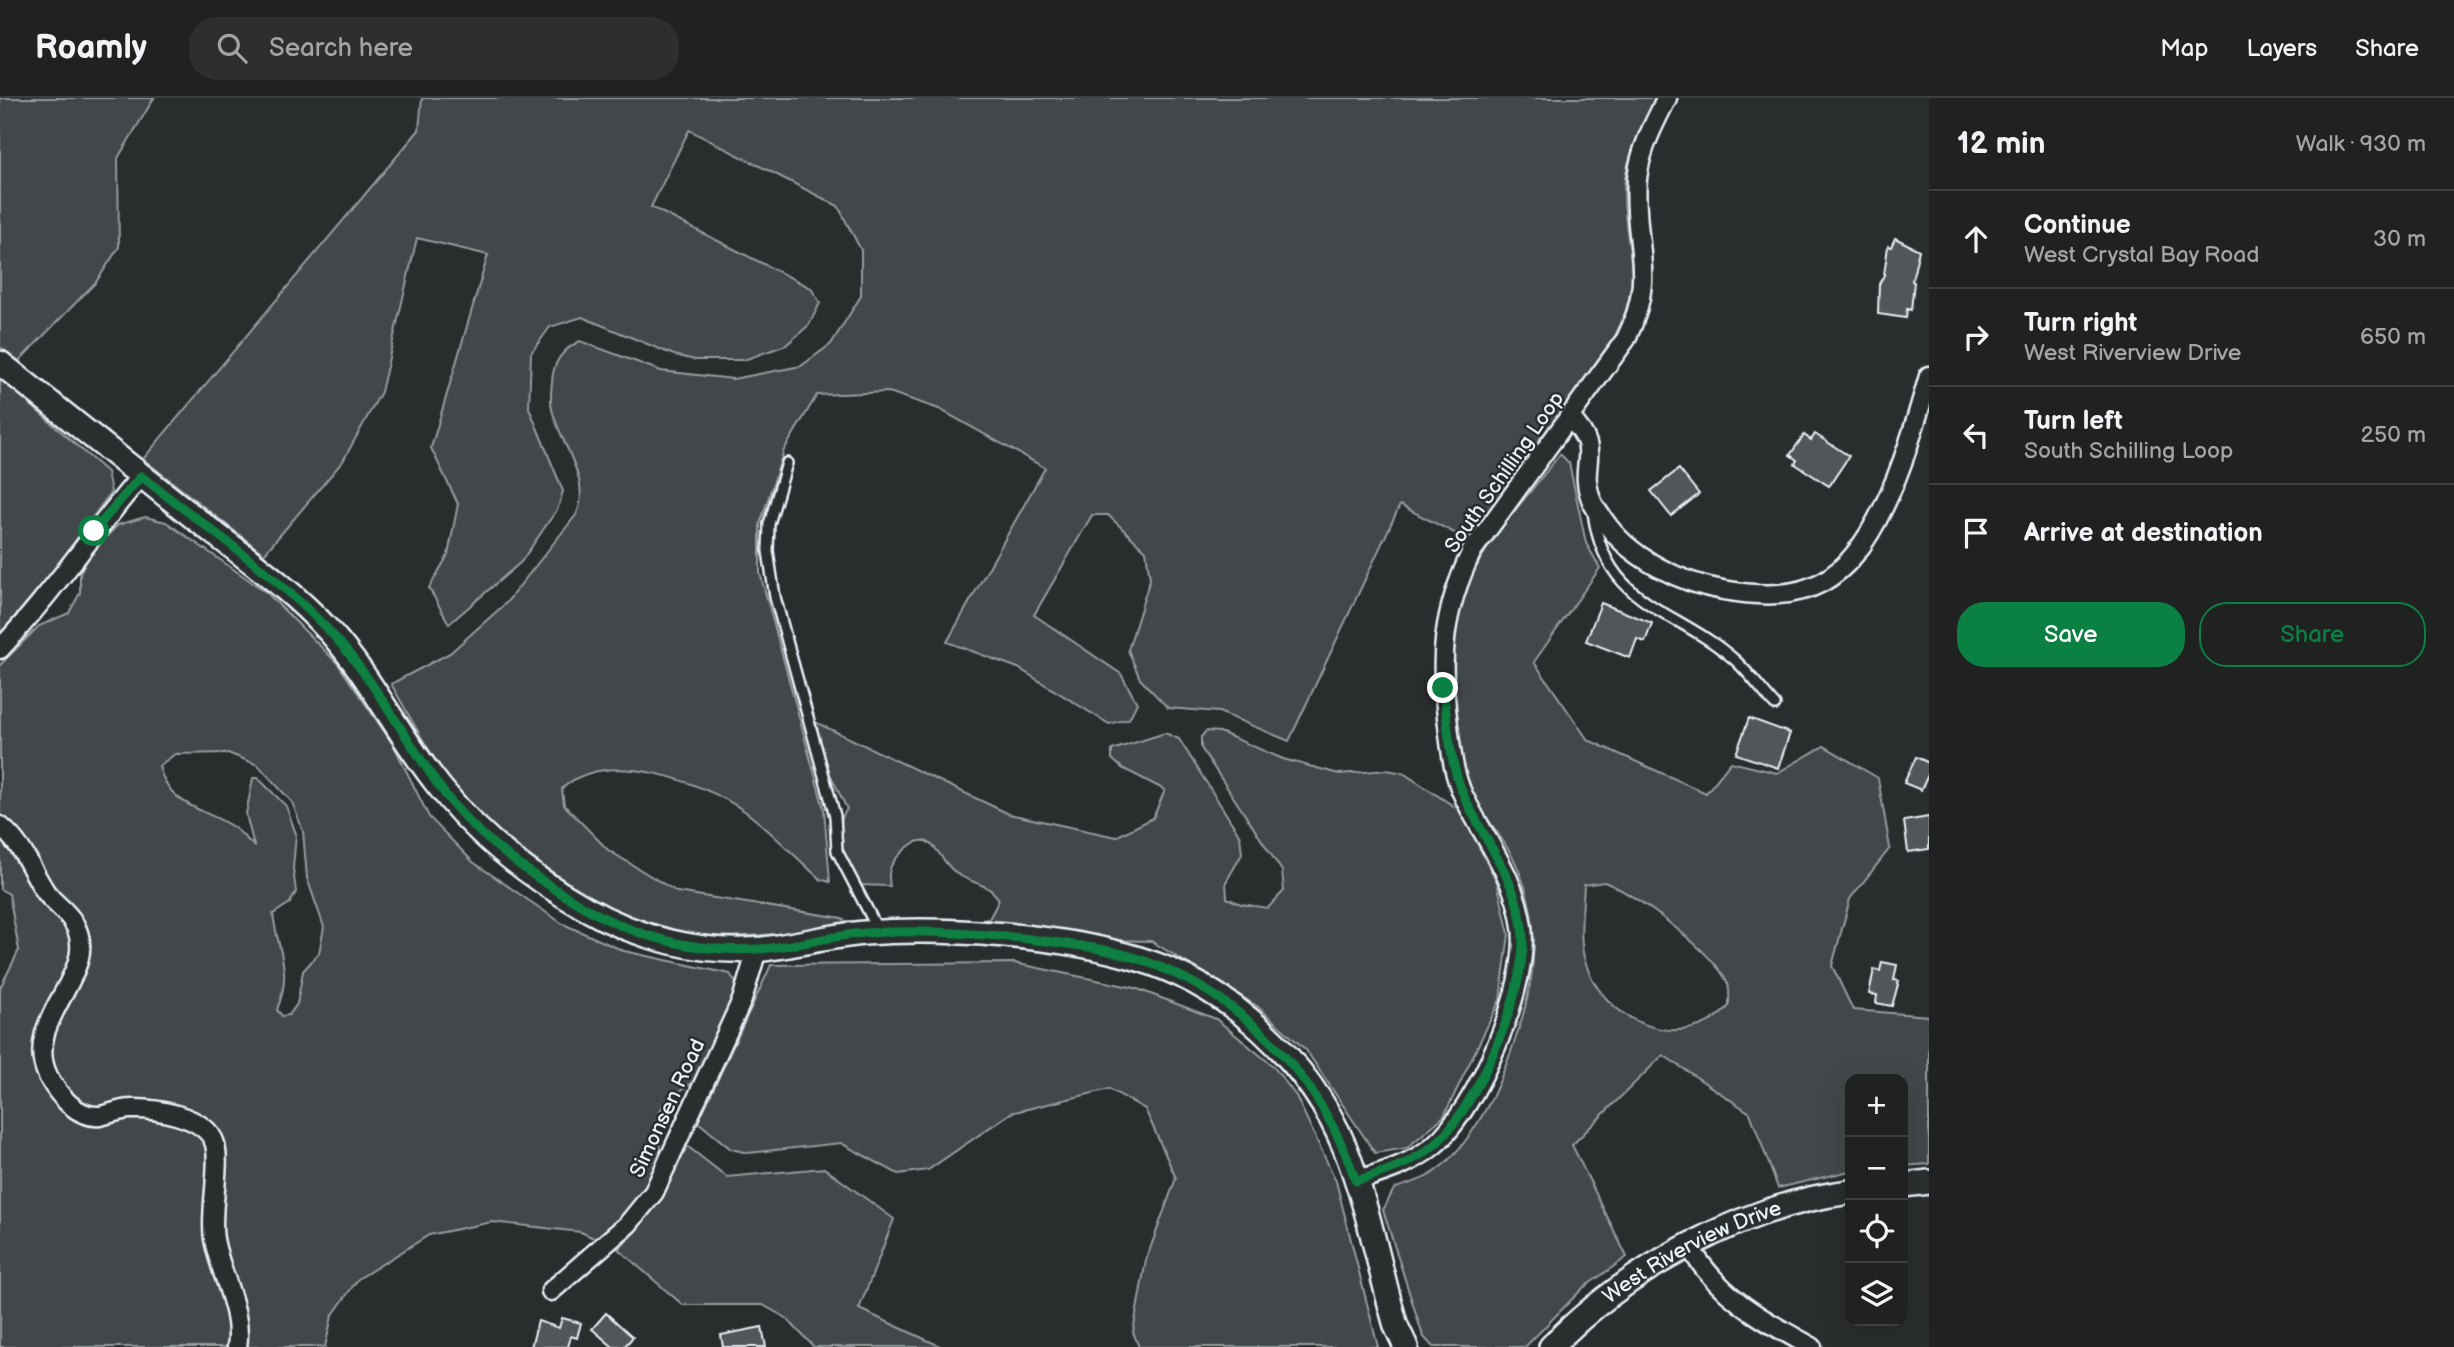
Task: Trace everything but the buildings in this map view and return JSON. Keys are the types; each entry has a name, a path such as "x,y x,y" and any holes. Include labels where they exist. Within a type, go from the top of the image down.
{"street":[{"name":"South Schilling Loop","path":"1356,1181 1405,1164 1432,1147 1455,1124 1473,1096 1513,1002 1521,968 1523,928 1514,893 1503,867 1464,797 1454,771 1443,688 1446,618 1457,583 1472,551 1626,339 1637,317 1645,276 1636,202 1637,176 1644,149 1667,98"},
{"path":"0,363 279,583 329,631 370,681 441,789 496,845 583,907 632,932 684,944 757,950 880,933 944,931 1056,943 1140,959 1194,982 1240,1011 1295,1066 1344,1145 1402,1340"},
{"path":"1569,416 1585,432 1590,447 1587,478 1591,500 1610,528 1640,555 1674,575 1708,587 1746,594 1777,594 1815,586 1847,567 1868,540 1900,474 1920,414 1929,376"},
{"path":"0,649 25,623 94,531 141,476"},
{"path":"0,826 15,838 28,855 44,889 73,922 80,943 79,963 48,1021 42,1042 43,1059 49,1078 74,1110 88,1116 131,1109 164,1113 204,1127 213,1138 218,1153 212,1222 239,1331 237,1347"},
{"name":"Simonsen Road","path":"551,1291 628,1224 654,1192 741,1000 757,950"},
{"path":"1908,1184 1929,1182"},
{"name":"West Riverview Drive","path":"1551,1347 1603,1300 1689,1246 1791,1205 1845,1193"},
{"path":"1689,1246 1705,1273 1728,1296 1758,1317 1812,1347"}],"lane":[{"path":"787,463 769,524 768,551 775,597 835,816 837,851 880,933"},
{"path":"1591,500 1601,552 1610,566 1643,602 1736,661 1775,705"}],"shaded area":[{"path":"0,98 154,98 118,158 119,247 96,282 19,361 0,347"},
{"path":"422,98 1655,98 1634,145 1627,170 1624,195 1632,280 1630,296 1615,336 1468,540 1400,505 1289,741 1219,712 1168,708 1140,679 1128,650 1150,579 1146,551 1108,515 1092,515 1034,615 1121,674 1137,703 1129,719 1109,724 1018,668 947,642 1045,468 939,409 889,392 817,395 784,450 760,524 760,573 824,809 830,882 820,879 773,834 743,810 725,799 678,780 652,773 602,770 580,777 562,789 564,805 608,850 677,892 842,918 851,929 715,937 665,931 631,919 596,903 528,859 472,809 452,785 391,684 450,653 506,603 576,515 581,489 551,403 554,368 563,353 580,341 661,371 733,379 801,366 831,344 861,296 861,250 838,206 689,130 651,207 811,288 820,303 809,325 786,345 744,360 695,360 674,355 582,317 550,327 531,353 529,408 563,491 558,508 521,562 449,624 429,588 448,555 458,504 431,448 488,255 417,238 381,392 343,461 264,554 143,459 419,130"},
{"path":"0,378 107,472 111,492 24,611 0,634"},
{"path":"1560,454 1569,463 1586,543 1600,568 1534,662 1588,740 1706,793 1731,762 1777,773 1824,746 1878,778 1890,848 1850,899 1832,966 1853,1010 1929,1016 1929,1164 1908,1166 1908,1074 1845,1074 1845,1172 1778,1188 1750,1113 1663,1055 1572,1145 1627,1257 1583,1288 1525,1347 1433,1347 1423,1336 1383,1210 1394,1189 1424,1178 1444,1164 1464,1143 1488,1106 1519,1029 1534,951 1533,924 1519,871 1463,775 1453,710 1451,673 1456,616 1477,565 1508,519","holes":["1604,882 1634,898 1691,941 1720,971 1728,984 1729,1006 1711,1021 1690,1029 1668,1030 1646,1025 1626,1015 1608,1001 1594,982 1585,961 1582,943 1584,885"]},
{"path":"145,517 166,522 266,592 338,664 394,746 429,817 473,862 563,924 624,951 730,974 738,986 738,996 713,1049 693,1082 663,1105 659,1122 660,1153 653,1177 638,1201 600,1241 581,1232 492,1222 429,1235 358,1279 332,1316 325,1347 244,1347 247,1334 224,1259 218,1228 217,1201 224,1153 216,1130 94,1108 85,1104 65,1086 55,1071 50,1056 50,1042 60,1012 84,968 47,885 38,856 21,834 0,818 0,665 39,626 69,613 80,593 80,573 93,550 118,525","holes":["228,753 258,765 292,802 303,831 307,878 324,927 319,953 303,971 297,1004 289,1015 282,1016 277,1010 282,996 284,972 273,914 290,903 296,892 293,868 296,834 286,806 258,778 253,778 246,814 254,846 233,827 179,798 164,780 159,766 175,754"]},
{"path":"813,721 1009,814 1116,837 1153,818 1165,790 1122,768 1112,759 1112,750 1165,733 1179,739 1240,836 1242,854 1226,882 1227,898 1241,904 1268,908 1284,891 1282,871 1201,748 1201,737 1206,731 1220,732 1283,759 1339,774 1387,770 1403,773 1461,811 1497,882 1509,934 1500,1000 1444,1116 1407,1148 1375,1153 1306,1050 1257,1006 1151,941 1072,939 963,922 989,919 999,900 986,887 951,869 928,842 912,844 897,857 889,872 890,886 859,885 840,837 842,818 847,809 830,774"},
{"path":"0,831 59,911 74,944 74,958 67,978 37,1036 71,1113 161,1118 194,1130 206,1139 234,1330 231,1347 0,1347 0,988 19,950 9,894 0,889"},
{"path":"1014,963 1135,988 1216,1019 1273,1066 1296,1096 1336,1181 1378,1347 1139,1347 1133,1332 1146,1260 1176,1178 1145,1109 1109,1089 1011,1113 928,1170 898,1174 841,1143 748,1153 731,1149 698,1122 771,965"},
{"path":"687,1146 727,1177 824,1168 894,1219 859,1309 942,1347 814,1347 786,1318 763,1305 683,1305 618,1249 640,1226 658,1201"}],"route":[{"path":"94,531 141,476 279,583 329,631 370,681 441,789 487,838 583,907 632,932 714,948 757,950 860,933 944,931 1056,943 1140,959 1194,982 1240,1011 1295,1066 1322,1105 1344,1145 1356,1181 1405,1164 1432,1147 1455,1124 1473,1096 1513,1002 1521,968 1523,928 1514,893 1503,867 1464,797 1454,771 1443,688"}]}
